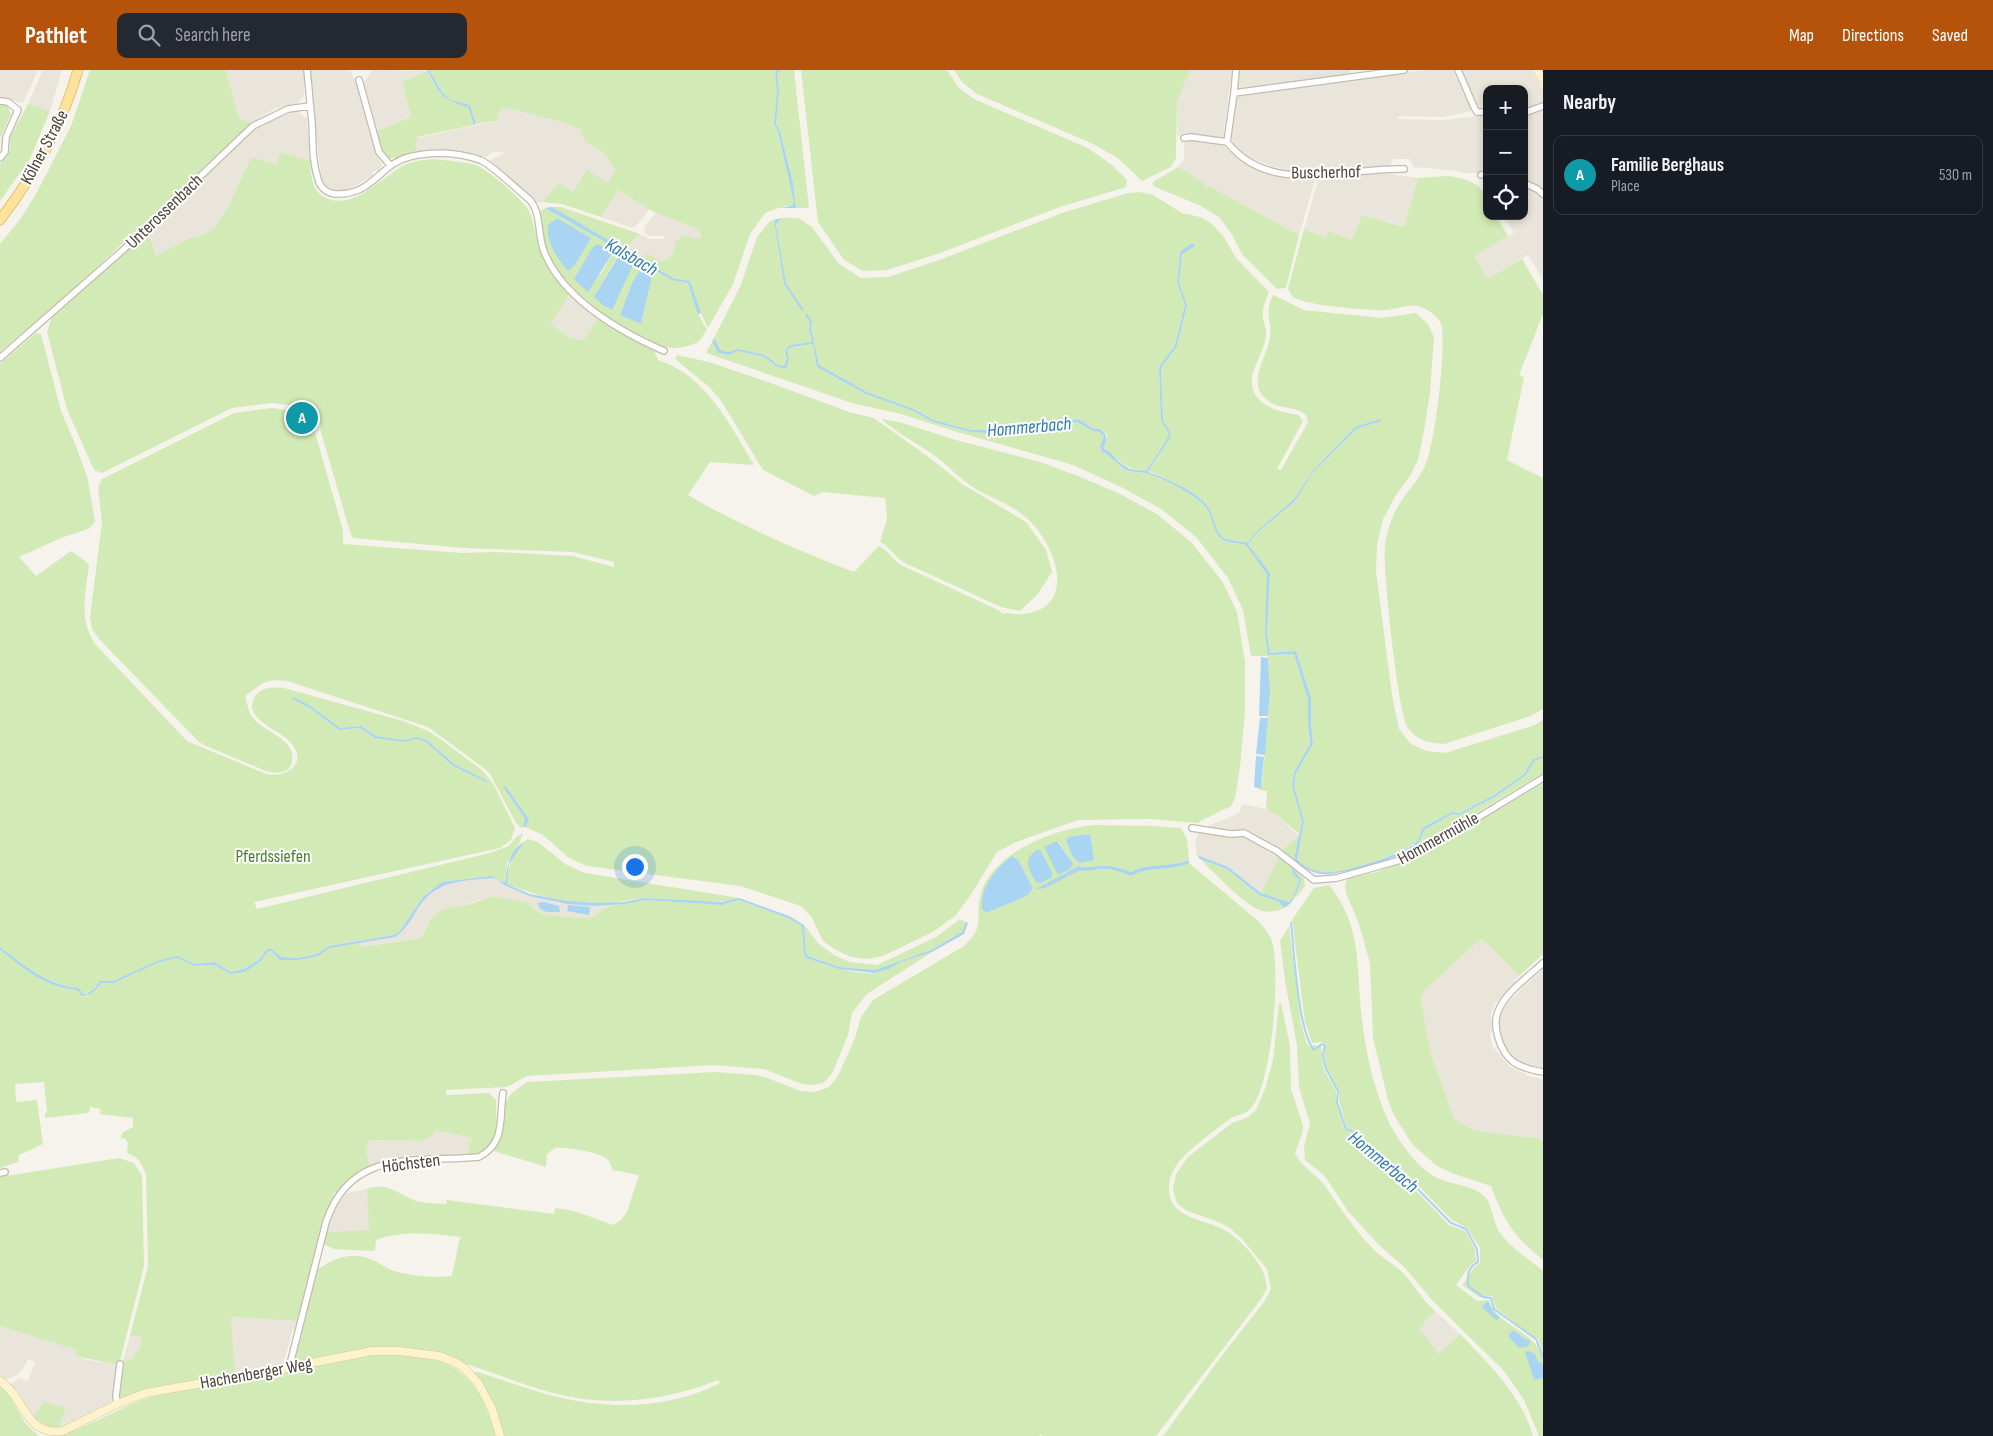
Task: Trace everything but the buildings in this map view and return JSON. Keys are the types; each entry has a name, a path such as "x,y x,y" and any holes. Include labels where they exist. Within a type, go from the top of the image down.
{"main road":[{"name":"Kölner Straße","path":"0,220 34,172 46,150 72,91 78,70"}],"street":[{"path":"307,70 312,151 318,181 323,189 331,194 348,194 364,187 379,177 390,165 407,157 428,153 458,155 484,162 535,206 539,237 544,254 555,272 572,292 619,328 664,351"},
{"path":"1184,138 1191,137 1227,142 1236,70"},
{"path":"1234,93 1404,70"},
{"path":"1458,70 1474,107 1477,112 1483,112"},
{"path":"1537,70 1543,80"},
{"path":"359,80 379,152 385,162 390,165"},
{"path":"0,101 8,102 18,110 6,137 5,152 0,158"},
{"name":"Unterossenbach","path":"0,358 124,250 253,126 288,110 310,106"},
{"path":"1528,112 1543,106"},
{"name":"Buscherhof","path":"1227,142 1234,152 1244,159 1265,168 1294,175 1318,176 1391,168 1404,169"},
{"path":"1528,185 1543,194"},
{"name":"Hommermühle","path":"1192,828 1231,834 1244,833 1276,851 1314,880 1331,879 1387,866 1428,848 1543,778"},
{"path":"1543,963 1504,1000 1497,1013 1496,1021 1498,1039 1506,1056 1522,1068 1543,1072"},
{"name":"Höchsten","path":"289,1368 326,1222 331,1208 340,1194 369,1169 384,1164 420,1159 479,1157 492,1150 499,1136 503,1093"},
{"name":"Hachenberger Weg","path":"0,1381 13,1392 29,1420 36,1427 46,1432 63,1431 117,1404 160,1390 289,1368 372,1351 399,1351 448,1359 464,1368 478,1384 492,1409 500,1436"},
{"path":"117,1404 116,1396 120,1364"}],"shaded area":[{"path":"0,70 38,70 23,103 0,97"},
{"path":"43,70 62,70 50,111 28,104"},
{"path":"226,70 304,70 304,96 298,103 276,108 252,122 239,119"},
{"path":"310,70 350,70 359,90 376,153 382,165 378,173 376,171 372,172 373,176 346,190 337,191 322,183"},
{"path":"372,70 427,71 402,82 411,117 377,131 364,83"},
{"path":"1190,70 1232,70 1223,138 1183,133 1179,134 1178,138 1177,102"},
{"path":"1239,70 1333,70 1300,75 1301,81 1242,89 1237,86"},
{"path":"1333,70 1350,70 1351,74 1301,81 1300,75"},
{"path":"1426,70 1453,70 1472,111 1443,117 1398,116 1398,119 1443,120 1483,115 1483,170 1478,173 1466,173 1413,167 1410,159 1394,159 1389,166 1321,172 1290,171 1271,166 1251,158 1233,144 1231,134 1236,98 1239,96"},
{"path":"1462,70 1531,70 1543,90 1543,102 1528,108 1528,85 1483,85 1483,107 1475,102"},
{"path":"503,107 584,130 586,138 584,141 603,152 616,169 608,184 573,192 558,183 543,202 539,203 487,162 504,153 495,151 486,157 428,151 416,152 417,138 500,120 496,115"},
{"path":"1543,110 1543,192 1528,183 1528,115"},
{"path":"293,112 300,113 307,119 310,161 280,152 276,164 251,157 228,207 214,228 195,238 193,236 156,256 148,230 260,125"},
{"path":"1187,140 1222,145 1238,159 1267,173 1288,178 1315,180 1299,235 1209,186 1208,188 1203,182 1178,167 1184,159 1184,143"},
{"path":"1383,173 1418,178 1404,227 1386,221 1352,240 1328,231 1326,238 1304,229 1318,180"},
{"path":"1528,188 1543,197 1543,280 1528,255 1487,279 1473,256 1514,233 1506,220 1528,220"},
{"path":"618,190 650,209 636,226 632,228 601,217"},
{"path":"656,213 700,230 702,239 675,242 673,254 664,261 658,260 647,253 641,260 624,250 640,234 650,239 664,239 664,236 650,236 644,233 645,226"},
{"path":"570,294 599,317 585,340 569,337 549,324"},
{"path":"1243,804 1266,809 1277,815 1299,836 1282,850 1244,831 1228,833 1206,827 1239,813"},
{"path":"1200,829 1232,838 1243,835 1279,856 1261,893 1228,867 1197,855 1195,842"},
{"path":"492,878 529,896 567,904 594,906 616,904 604,909 593,917 585,918 545,915 526,903 492,896 461,906 427,924 422,938 358,947 359,943 395,937 402,932 425,899 443,884"},
{"path":"1484,939 1519,976 1515,980 1515,984 1494,1005 1491,1014 1492,1031 1490,1035 1493,1047 1510,1067 1527,1076 1543,1079 1543,1142 1537,1138 1474,1131 1453,1119 1431,1055 1421,1000 1424,991 1476,943"},
{"path":"1543,969 1543,1068 1525,1065 1513,1058 1504,1044 1499,1025 1501,1014 1507,1003"},
{"path":"435,1130 472,1138 467,1155 416,1155 396,1158 370,1166 366,1152 367,1140 421,1141 433,1135"},
{"path":"367,1189 370,1230 327,1232 331,1217 347,1193"},
{"path":"1435,1311 1460,1334 1439,1354 1418,1328"},
{"path":"231,1317 297,1321 283,1364 234,1373"},
{"path":"0,1326 77,1350 75,1356 119,1365 111,1402 69,1424 59,1427 66,1408 33,1417 11,1384 20,1378 28,1381 35,1362 28,1359 23,1369 17,1375 5,1380 0,1377"},
{"path":"130,1336 142,1337 139,1352 134,1358 123,1361"}],"green space":[{"path":"90,70 226,70 239,119 252,122 64,298 0,352 0,244 21,218 36,194 71,126"},
{"path":"429,70 777,70 775,73 777,91 774,124 778,132 794,203 791,206 784,206 765,213 750,234 733,284 708,328 690,281 673,278 641,260 647,253 658,260 664,261 673,254 675,242 682,236 701,239 700,230 656,213 618,190 601,217 562,204 543,202 558,183 573,192 587,170 608,183 616,169 603,152 584,141 585,138 581,135 583,130 561,122 503,107 497,115 500,120 476,124 470,105 450,100 442,92"},
{"path":"780,70 794,70 809,208 796,208 793,183 780,131 776,124 779,91 777,74"},
{"path":"801,70 947,70 959,88 974,99 1088,148 1112,165 1127,180 1126,187 1060,207 940,253 887,270 863,271 844,260 818,222"},
{"path":"954,70 1190,70 1177,102 1176,158 1171,167 1142,181 1118,158 1091,143 977,94 963,83"},
{"path":"427,71 435,86 446,99 468,107 474,125 417,137 416,152 389,159 379,143 377,131 411,117 402,82"},
{"path":"0,104 7,105 11,114 0,138"},
{"path":"28,104 50,111 30,159 0,201 0,165 10,151 10,137"},
{"path":"280,152 310,161 313,184 316,189 328,199 339,201 359,196 405,165 424,160 439,159 473,164 496,178 513,193 530,213 541,254 550,270 570,294 550,324 569,337 584,340 599,317 618,331 654,350 658,360 675,367 703,389 726,418 754,465 710,462 688,495 749,527 811,555 854,572 879,546 903,566 1004,614 1023,614 1036,611 1047,605 1054,596 1057,585 1057,573 1054,561 1043,538 1029,520 1011,507 971,485 935,456 881,419 899,422 956,440 1040,462 1120,494 1157,514 1191,542 1222,581 1237,612 1245,662 1245,711 1240,767 1235,798 1231,806 1197,823 1150,819 1078,820 1016,842 997,852 956,915 933,932 883,956 867,959 851,957 823,941 811,916 801,906 740,886 587,866 569,858 543,835 525,827 528,820 503,788 525,819 521,828 516,823 490,774 428,727 287,681 269,681 245,696 250,713 256,721 284,741 289,747 292,754 292,762 287,770 278,772 266,771 199,742 100,640 92,629 90,617 102,522 98,487 102,479 234,413 272,408 312,414 315,433 343,530 343,544 462,553 496,552 573,556 614,567 614,562 573,552 464,548 353,538 321,432 319,415 312,408 272,403 232,408 102,473 94,470 67,409 47,332 51,319 148,230 156,256 193,236 196,238 214,228 228,207 251,157 276,164"},
{"path":"1178,167 1203,182 1207,188 1209,186 1299,235 1286,288 1277,289 1242,254 1231,233 1219,217 1201,206 1153,186 1153,182"},
{"path":"1447,176 1459,178 1477,185 1483,192 1483,220 1498,220 1508,236 1474,256 1487,279 1522,259 1543,295 1543,314 1519,375 1524,377 1507,460 1543,478 1543,709 1531,716 1444,744 1419,739 1408,728 1404,717 1392,639 1385,558 1386,539 1393,516 1423,471 1429,455 1433,438 1441,372 1441,324 1431,312 1418,306 1384,310 1335,307 1298,299 1292,296 1288,289 1304,229 1326,238 1328,231 1352,240 1362,215 1404,227 1418,178"},
{"path":"1140,192 1153,195 1182,213 1200,217 1212,224 1224,237 1236,258 1269,292 1263,311 1266,331 1265,339 1253,372 1252,387 1255,395 1267,406 1299,415 1303,421 1277,469 1281,470 1308,422 1306,415 1302,412 1275,405 1260,392 1258,379 1270,337 1268,313 1273,295 1304,310 1381,318 1416,313 1428,324 1434,337 1430,393 1418,460 1383,519 1377,545 1376,571 1392,695 1399,729 1411,744 1427,751 1445,753 1535,725 1543,720 1543,756 1533,759 1524,774 1494,795 1458,813 1452,812 1422,828 1418,839 1413,844 1381,859 1354,868 1330,872 1314,870 1297,860 1304,821 1294,786 1296,773 1313,744 1311,698 1296,651 1270,653 1267,634 1270,573 1248,544 1257,533 1295,501 1312,474 1356,429 1381,421 1355,427 1312,472 1294,499 1256,532 1247,543 1229,540 1221,536 1210,510 1203,501 1177,484 1148,471 1171,434 1163,420 1161,367 1177,346 1187,305 1179,282 1182,254 1180,252 1177,282 1185,305 1175,345 1159,367 1161,421 1169,434 1146,471 1132,468 1120,462 1103,447 1107,440 1107,435 1100,429 1094,429 1078,419 971,430 934,420 914,409 867,392 819,365 811,329 812,321 810,322 809,330 812,342 790,345 785,350 787,359 784,367 778,365 765,355 738,349 728,352 719,350 714,338 740,287 757,237 770,221 774,220 784,284 804,310 786,283 776,225 781,218 798,218 812,227 839,264 861,278 888,277 942,259 1062,213 1128,193"},
{"path":"552,207 561,207 640,234 624,250"},
{"path":"545,208 672,280 688,283 697,312 707,330 700,340 693,344 675,348 662,346 629,331 594,306 578,293 557,270 544,242 539,212","holes":["557,218 590,238 568,271 552,247 554,219","592,248 613,252 600,275 574,279","616,259 609,309 595,295","640,270 652,277 641,324 620,315 632,283"]},
{"name":"Pferdssiefen","path":"36,333 41,334 61,411 88,480 95,522 88,529 61,538 19,557 36,576 71,551 89,564 84,605 86,624 95,644 187,741 266,774 282,774 288,771 296,763 296,750 291,743 260,720 252,709 255,697 262,690 266,688 284,688 403,721 426,730 483,771 494,785 515,828 511,840 500,848 254,902 257,909 490,853 509,846 516,837 523,833 519,844 507,863 505,883 492,876 442,882 423,897 400,931 394,935 329,946 317,954 297,958 281,957 271,949 267,949 259,960 244,969 231,972 214,962 195,964 177,956 157,961 113,981 100,981 86,995 83,995 79,988 56,983 36,974 0,947 0,364","holes":["293,698 311,706 340,728 361,726 376,736 404,740 417,737 427,740 454,764 487,782 453,766 426,742 417,739 404,742 375,738 360,728 339,730"]},
{"path":"712,342 718,353 729,355 738,351 764,357 777,367 785,369 789,359 787,350 791,347 813,344 817,367 866,394 913,411 933,422 971,432 985,433 1077,422 1093,431 1099,432 1105,437 1100,448 1102,452 1123,468 1160,478 1184,490 1203,504 1209,513 1217,534 1225,541 1246,545 1268,574 1265,634 1269,655 1294,654 1308,699 1310,744 1294,772 1292,786 1302,821 1299,834 1277,815 1266,809 1267,791 1260,790 1270,692 1268,656 1251,656 1243,610 1228,578 1196,537 1161,509 1123,488 1073,465 901,414 852,403 706,353"},
{"path":"677,355 709,362 849,412 874,418 934,461 962,484 1026,522 1046,550 1052,572 1037,595 1020,611 1001,607 905,563 880,542 887,519 885,498 823,492 814,496 763,470 720,399 709,387 675,359"},
{"path":"1543,758 1543,773 1424,844 1414,847 1420,841 1424,830 1452,814 1459,815 1495,797 1526,775 1534,760"},
{"path":"1543,783 1543,954 1519,976 1483,939 1476,943 1424,991 1421,1000 1431,1055 1454,1119 1475,1131 1537,1138 1543,1142 1543,1260 1524,1243 1505,1219 1491,1186 1454,1174 1437,1166 1412,1144 1394,1115 1388,1100 1373,1038 1370,963 1345,885 1348,878 1377,872 1430,851"},
{"path":"1095,825 1181,828 1187,839 1189,860 1174,864 1146,867 1131,872 1111,866 1079,866 1034,891 1080,869 1088,871 1108,869 1131,876 1146,871 1189,863 1257,920 1268,932 1275,956 1273,1027 1264,1076 1258,1095 1249,1110 1226,1121 1183,1158 1173,1172 1169,1190 1171,1200 1182,1213 1226,1231 1242,1243 1264,1274 1267,1288 1261,1299 1156,1436 1042,1436 1041,1434 1039,1436 503,1436 473,1372 559,1397 605,1404 629,1405 676,1399 720,1383 718,1380 697,1388 653,1398 609,1401 564,1396 463,1363 447,1355 424,1351 402,1348 372,1349 298,1362 294,1357 316,1271 328,1263 348,1256 355,1256 370,1259 401,1273 430,1277 452,1276 460,1237 418,1234 397,1235 376,1240 375,1251 334,1249 323,1244 327,1232 369,1230 367,1189 385,1187 415,1201 428,1203 446,1204 447,1200 554,1214 555,1208 563,1209 613,1225 621,1220 627,1212 639,1175 613,1170 610,1163 603,1156 582,1150 555,1148 547,1154 546,1167 494,1151 502,1136 505,1105 511,1094 528,1082 715,1072 756,1075 800,1091 815,1092 829,1087 838,1076 855,1038 861,1017 873,1000 964,946 971,939 978,926 981,893 988,878 999,865 1028,844 1079,827","holes":["1058,841 1073,863 1044,848","1012,856 1018,860 1033,888 1027,896 986,913 982,909 987,886 995,872"]},
{"path":"1299,836 1294,860 1282,850"},
{"path":"528,839 538,842 565,864 585,873 739,898 716,902 642,898 613,902 582,903 532,893 507,884 508,871 512,859 518,848"},
{"path":"1279,856 1293,868 1292,873 1299,880 1293,898 1289,902 1261,893"},
{"path":"1200,859 1227,869 1259,895 1279,902 1284,908 1267,911 1251,906"},
{"path":"1295,870 1304,878 1305,886 1295,899 1301,880 1294,872"},
{"path":"1329,885 1348,916 1353,932 1366,1044 1374,1082 1387,1118 1408,1152 1429,1173 1437,1178 1476,1190 1486,1198 1500,1233 1543,1271 1543,1353 1538,1338 1530,1335 1496,1308 1492,1296 1479,1297 1462,1285 1472,1270 1480,1263 1480,1248 1467,1228 1452,1220 1402,1169 1377,1157 1356,1136 1355,1131 1347,1128 1339,1101 1339,1091 1327,1069 1323,1042 1312,1043 1305,1022 1292,920 1314,888"},
{"path":"493,896 527,903 536,911 545,915 585,918 593,917 604,909 616,904 644,900 722,905 739,900 788,918 802,926 806,958 841,969 858,972 880,972 901,962 932,952 867,994 852,1013 848,1035 833,1072 825,1082 814,1085 802,1084 764,1069 714,1065 527,1076 507,1087 446,1090 446,1095 489,1093 496,1100 495,1136 492,1143 486,1149 467,1155 472,1138 435,1130 434,1135 421,1141 368,1140 366,1152 370,1166 352,1178 337,1194 335,1192 333,1195 335,1196 324,1215 297,1321 231,1317 235,1374 152,1389 120,1399 117,1396 123,1361 134,1358 136,1351 139,1351 142,1337 130,1336 148,1266 146,1175 140,1161 127,1153 128,1143 125,1138 121,1139 122,1133 133,1127 133,1118 100,1114 101,1109 90,1107 89,1113 45,1118 45,1113 47,1112 44,1082 15,1084 16,1102 37,1100 43,1144 19,1155 18,1162 0,1168 0,950 45,981 77,990 82,996 87,997 101,983 114,983 157,963 177,958 195,966 214,965 231,974 245,972 261,961 268,951 271,951 280,960 318,956 330,948 359,943 359,947 422,938 430,920 439,912"},
{"path":"960,919 966,922 962,932 931,950 875,970 839,967 806,954 804,925 819,944 834,955 850,962 877,965 936,937"},
{"path":"1289,926 1301,1023 1307,1045 1321,1046 1324,1070 1336,1091 1336,1102 1345,1130 1352,1133 1359,1146 1365,1151 1398,1172 1449,1225 1465,1231 1475,1249 1476,1261 1468,1268 1456,1285 1477,1301 1489,1300 1501,1317 1536,1344 1541,1353 1543,1364 1537,1360 1534,1380 1543,1378 1543,1436 1539,1436 1524,1400 1504,1371 1432,1300 1405,1268 1378,1244 1348,1211 1324,1175 1305,1160 1304,1146 1310,1124 1299,1087 1297,1045 1285,981 1280,941"},
{"path":"1281,1003 1290,1046 1291,1089 1303,1126 1295,1153 1305,1167 1326,1187 1366,1242 1403,1273 1435,1311 1419,1328 1439,1354 1460,1334 1503,1381 1521,1407 1533,1436 1163,1436 1264,1302 1271,1289 1267,1269 1243,1240 1230,1228 1187,1211 1177,1203 1173,1190 1176,1174 1188,1157 1232,1123 1248,1117 1256,1110 1265,1089 1273,1060 1279,1004"},
{"path":"119,1158 134,1163 142,1176 144,1266 119,1365 75,1356 77,1350 0,1326 0,1177"},
{"path":"377,1354 423,1358 441,1362 456,1369 468,1379 479,1393 496,1436 58,1436 154,1396"},
{"path":"0,1386 10,1396 25,1423 39,1436 0,1436"},
{"path":"44,1402 66,1408 59,1427 45,1426 33,1417"}],"water":[{"path":"427,70 429,70 442,92 450,100 470,105 476,124 474,125 468,107 451,101 442,95"},
{"path":"777,70 780,70 777,74 779,91 776,124 780,131 793,183 796,208 779,208 791,206 794,203 778,132 774,124 777,91 775,73"},
{"name":"Kalsbach","path":"552,207 673,278 690,281 701,313 698,314 697,312 688,283 672,280 545,208"},
{"path":"557,218 591,238 575,265 568,271 556,255 548,237 548,225"},
{"path":"781,218 776,225 786,283 804,310 802,311 784,284 774,220"},
{"path":"1192,243 1195,246 1182,254 1179,282 1187,305 1177,346 1161,368 1163,420 1171,434 1167,444 1148,472 1177,484 1203,501 1210,510 1221,536 1229,540 1247,543 1256,532 1294,499 1312,472 1355,427 1381,419 1381,421 1356,429 1312,474 1295,501 1257,533 1248,544 1270,573 1267,634 1270,653 1296,651 1311,698 1313,744 1296,773 1294,786 1304,821 1297,860 1314,870 1330,872 1354,868 1394,854 1413,845 1419,837 1422,828 1452,812 1459,813 1494,795 1524,774 1533,759 1543,756 1543,758 1534,761 1526,775 1495,797 1459,815 1452,814 1424,830 1417,845 1408,851 1370,865 1342,872 1322,874 1311,871 1294,860 1302,821 1292,786 1294,772 1310,744 1308,699 1294,654 1268,655 1265,634 1267,574 1246,545 1225,541 1217,534 1209,513 1198,500 1184,490 1160,478 1123,468 1102,452 1100,447 1104,436 1077,422 985,433 971,432 933,422 913,411 866,394 817,367 813,344 791,347 787,350 789,359 786,369 777,367 764,357 738,351 729,355 718,353 712,342 714,338 720,350 728,352 738,349 765,355 778,365 784,366 787,359 785,350 790,345 812,342 809,330 810,322 805,315 807,314 812,321 811,329 819,365 867,392 914,409 934,420 971,430 1078,419 1094,429 1103,431 1106,436 1106,442 1103,448 1111,453 1119,462 1130,469 1146,471 1169,434 1161,421 1159,367 1175,345 1185,305 1177,282 1180,252"},
{"path":"597,244 613,252 588,292 574,279 592,248"},
{"path":"618,257 633,265 612,310 594,297"},
{"path":"640,270 646,271 652,277 641,324 620,315 632,283"},
{"path":"1261,657 1268,658 1270,692 1268,716 1259,716"},
{"path":"293,697 311,706 340,728 361,726 376,736 404,740 417,737 427,740 454,764 486,780 488,783 453,766 426,742 417,739 404,742 375,738 360,728 339,730 310,708 292,699"},
{"path":"1260,718 1268,718 1265,755 1256,754"},
{"path":"1256,756 1264,757 1261,789 1254,787"},
{"path":"503,787 506,787 529,820 525,827 523,827 525,819"},
{"path":"1090,834 1094,860 1079,863 1072,855 1066,840 1069,837"},
{"path":"1057,841 1073,863 1070,869 1058,875 1044,847"},
{"path":"524,842 509,864 507,884 530,894 567,901 594,903 623,902 644,898 721,902 739,898 789,916 804,925 806,954 839,967 875,970 931,950 962,932 966,922 968,923 964,934 932,952 875,973 839,969 806,958 802,926 788,918 739,900 722,905 644,900 624,904 594,906 567,904 529,896 492,878 451,884 434,891 419,907 406,927 395,937 330,948 318,956 297,960 280,960 271,951 268,951 261,961 245,972 231,974 214,965 195,966 177,958 157,963 114,983 101,983 93,993 85,996 82,996 77,990 45,981 0,950 0,947 36,974 56,983 79,988 86,995 100,981 113,981 157,961 177,956 195,964 214,962 231,972 244,969 259,960 267,949 271,949 281,957 297,958 317,954 329,946 394,935 400,931 423,897 442,882 492,876 505,883 508,866 512,855 519,845"},
{"path":"1040,850 1052,872 1052,877 1041,883 1036,882 1028,865 1032,853"},
{"path":"1197,855 1228,867 1261,893 1289,902 1293,898 1299,880 1292,873 1293,868 1301,880 1293,900 1284,908 1279,902 1259,895 1227,869 1200,859"},
{"path":"1012,856 1018,860 1033,888 1027,896 986,913 982,909 982,901 986,886 1000,866"},
{"path":"1189,860 1189,863 1181,866 1146,871 1131,876 1108,869 1080,870 1045,888 1034,890 1079,866 1111,866 1131,872 1146,867 1174,864"},
{"path":"544,902 559,906 560,912 547,912 540,909 537,903"},
{"path":"568,905 590,907 589,915 567,911"},
{"path":"1486,1302 1489,1303 1493,1312 1499,1317 1497,1321 1482,1307"},
{"path":"1512,1331 1529,1340 1528,1346 1519,1348 1508,1336"},
{"path":"1529,1351 1535,1354 1537,1360 1543,1364 1543,1378 1534,1380 1525,1352"}],"waterway":[{"name":"Hommerbach","path":"1291,923 1300,1009 1304,1026 1314,1050 1322,1044 1325,1046 1323,1055 1326,1069 1338,1091 1337,1102 1346,1129 1354,1132 1355,1137 1376,1158 1400,1171 1451,1223 1466,1229 1477,1249 1478,1262 1472,1266 1469,1272 1468,1286 1483,1297 1491,1298 1494,1309 1536,1339 1543,1357"}],"place":[{"name":"Familie Berghaus","path":"302,418"}]}
